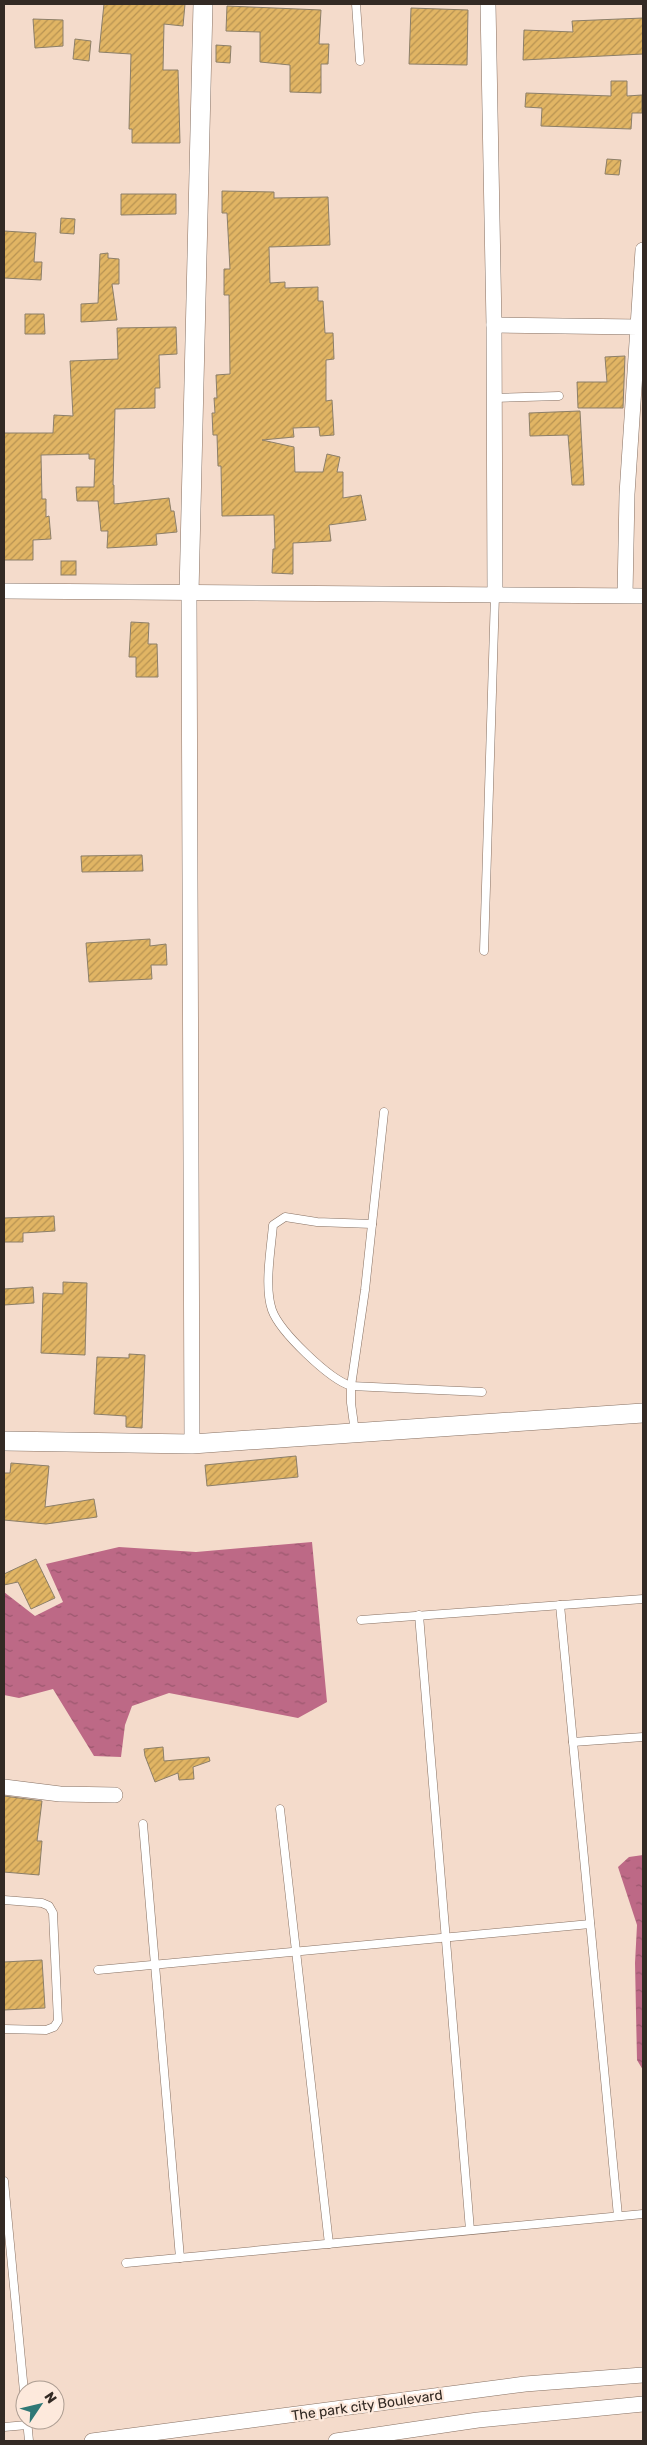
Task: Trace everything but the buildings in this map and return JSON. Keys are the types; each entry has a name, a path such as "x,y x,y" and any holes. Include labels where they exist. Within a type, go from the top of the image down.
{"street":[{"path":"192,1444 189,593 202,4"},
{"path":"488,4 494,326 495,595"},
{"path":"625,596 627,494 643,250"},
{"path":"494,326 638,327"},
{"path":"4,591 643,596"},
{"path":"4,1441 192,1444 643,1412"},
{"path":"4,1787 60,1794 115,1795"},
{"name":"The park city Boulevard","path":"92,2441 525,2384 643,2375"},
{"path":"336,2441 478,2420 643,2404"}],"lane":[{"path":"356,4 360,61"},
{"path":"493,398 559,396"},
{"path":"484,951 495,595"},
{"path":"355,1432 351,1386 384,1112"},
{"path":"372,1224 317,1222 285,1217 273,1225 269,1279 272,1310 289,1335 317,1364 339,1382 351,1386 482,1392"},
{"path":"361,1620 643,1599"},
{"path":"560,1605 618,2216"},
{"path":"418,1615 447,1938 470,2230"},
{"path":"573,1742 643,1737"},
{"path":"280,1809 329,2244"},
{"path":"143,1824 180,2258"},
{"path":"4,1900 42,1903 49,1906 53,1913 58,2021 54,2027 46,2030 4,2029"},
{"path":"98,1970 590,1924"},
{"path":"4,2181 23,2380"},
{"path":"126,2263 643,2214"}],"water":[{"path":"312,1542 327,1702 298,1718 169,1693 132,1706 125,1725 121,1757 94,1756 53,1689 19,1698 4,1695 4,1592 35,1616 63,1602 46,1564 119,1547 196,1552"},
{"path":"643,1855 643,2070 637,2060 635,1963 637,1925 618,1867 629,1857"}]}
